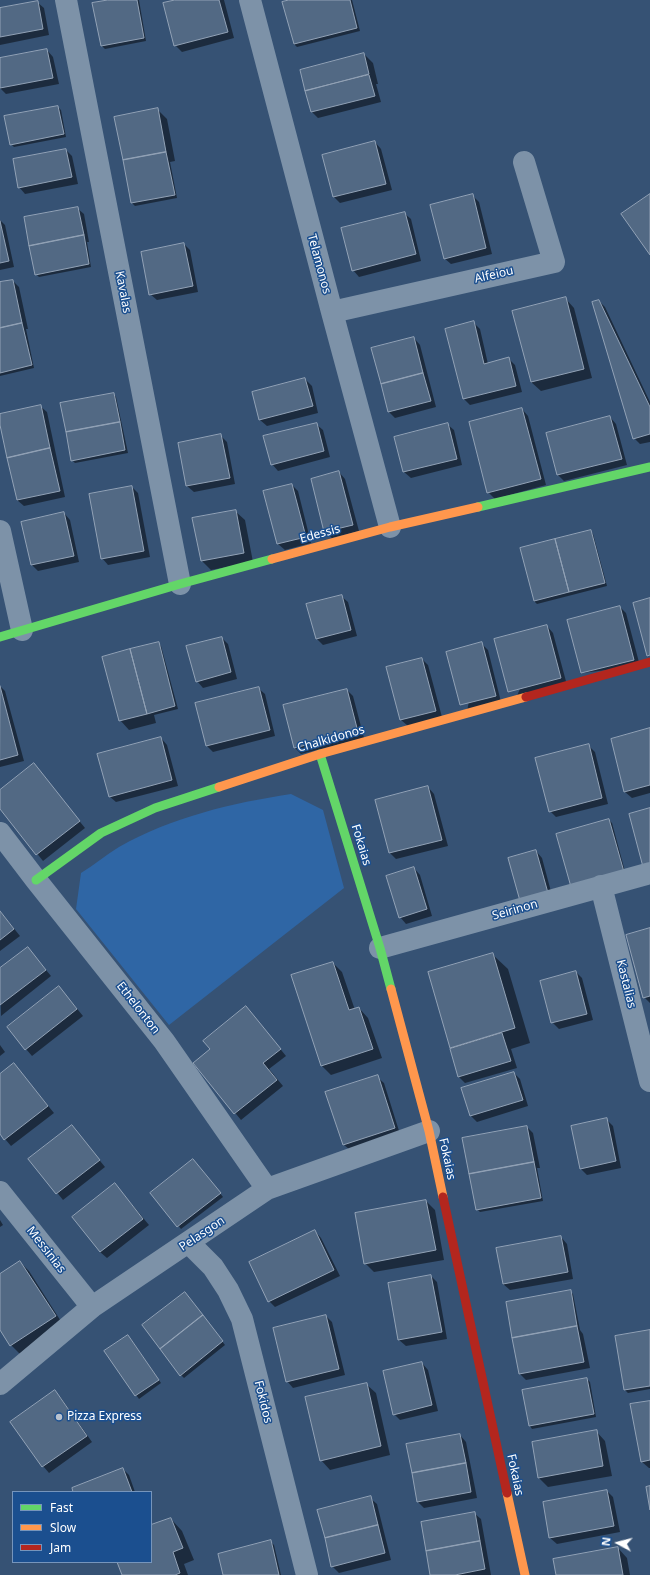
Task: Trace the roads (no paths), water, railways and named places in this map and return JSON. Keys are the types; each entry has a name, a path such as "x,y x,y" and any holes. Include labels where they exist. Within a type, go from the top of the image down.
{"street":[{"name":"Kavalas","path":"66,0 180,584"},
{"name":"Telamonos","path":"250,0 390,527"},
{"name":"Alfeiou","path":"332,312 554,262 524,162"},
{"name":"Edessis","path":"0,637 180,584 390,527 650,467"},
{"path":"0,531 22,630"},
{"name":"Chalkidonos","path":"36,880 101,834 155,808 320,754 650,662"},
{"name":"Fokaias","path":"320,754 380,948 429,1131 525,1575"},
{"name":"Ethelonton","path":"0,833 164,1041 267,1189"},
{"name":"Seirinon","path":"380,948 650,873"},
{"name":"Kastalias","path":"602,886 650,1081"},
{"name":"Pelasgon","path":"0,1384 92,1308 267,1189 429,1131"},
{"name":"Messinias","path":"0,1192 92,1308"},
{"name":"Fokidos","path":"189,1243 213,1267 228,1290 242,1319 307,1575"}],"place":[{"name":"Pizza Express","path":"59,1417"}]}
